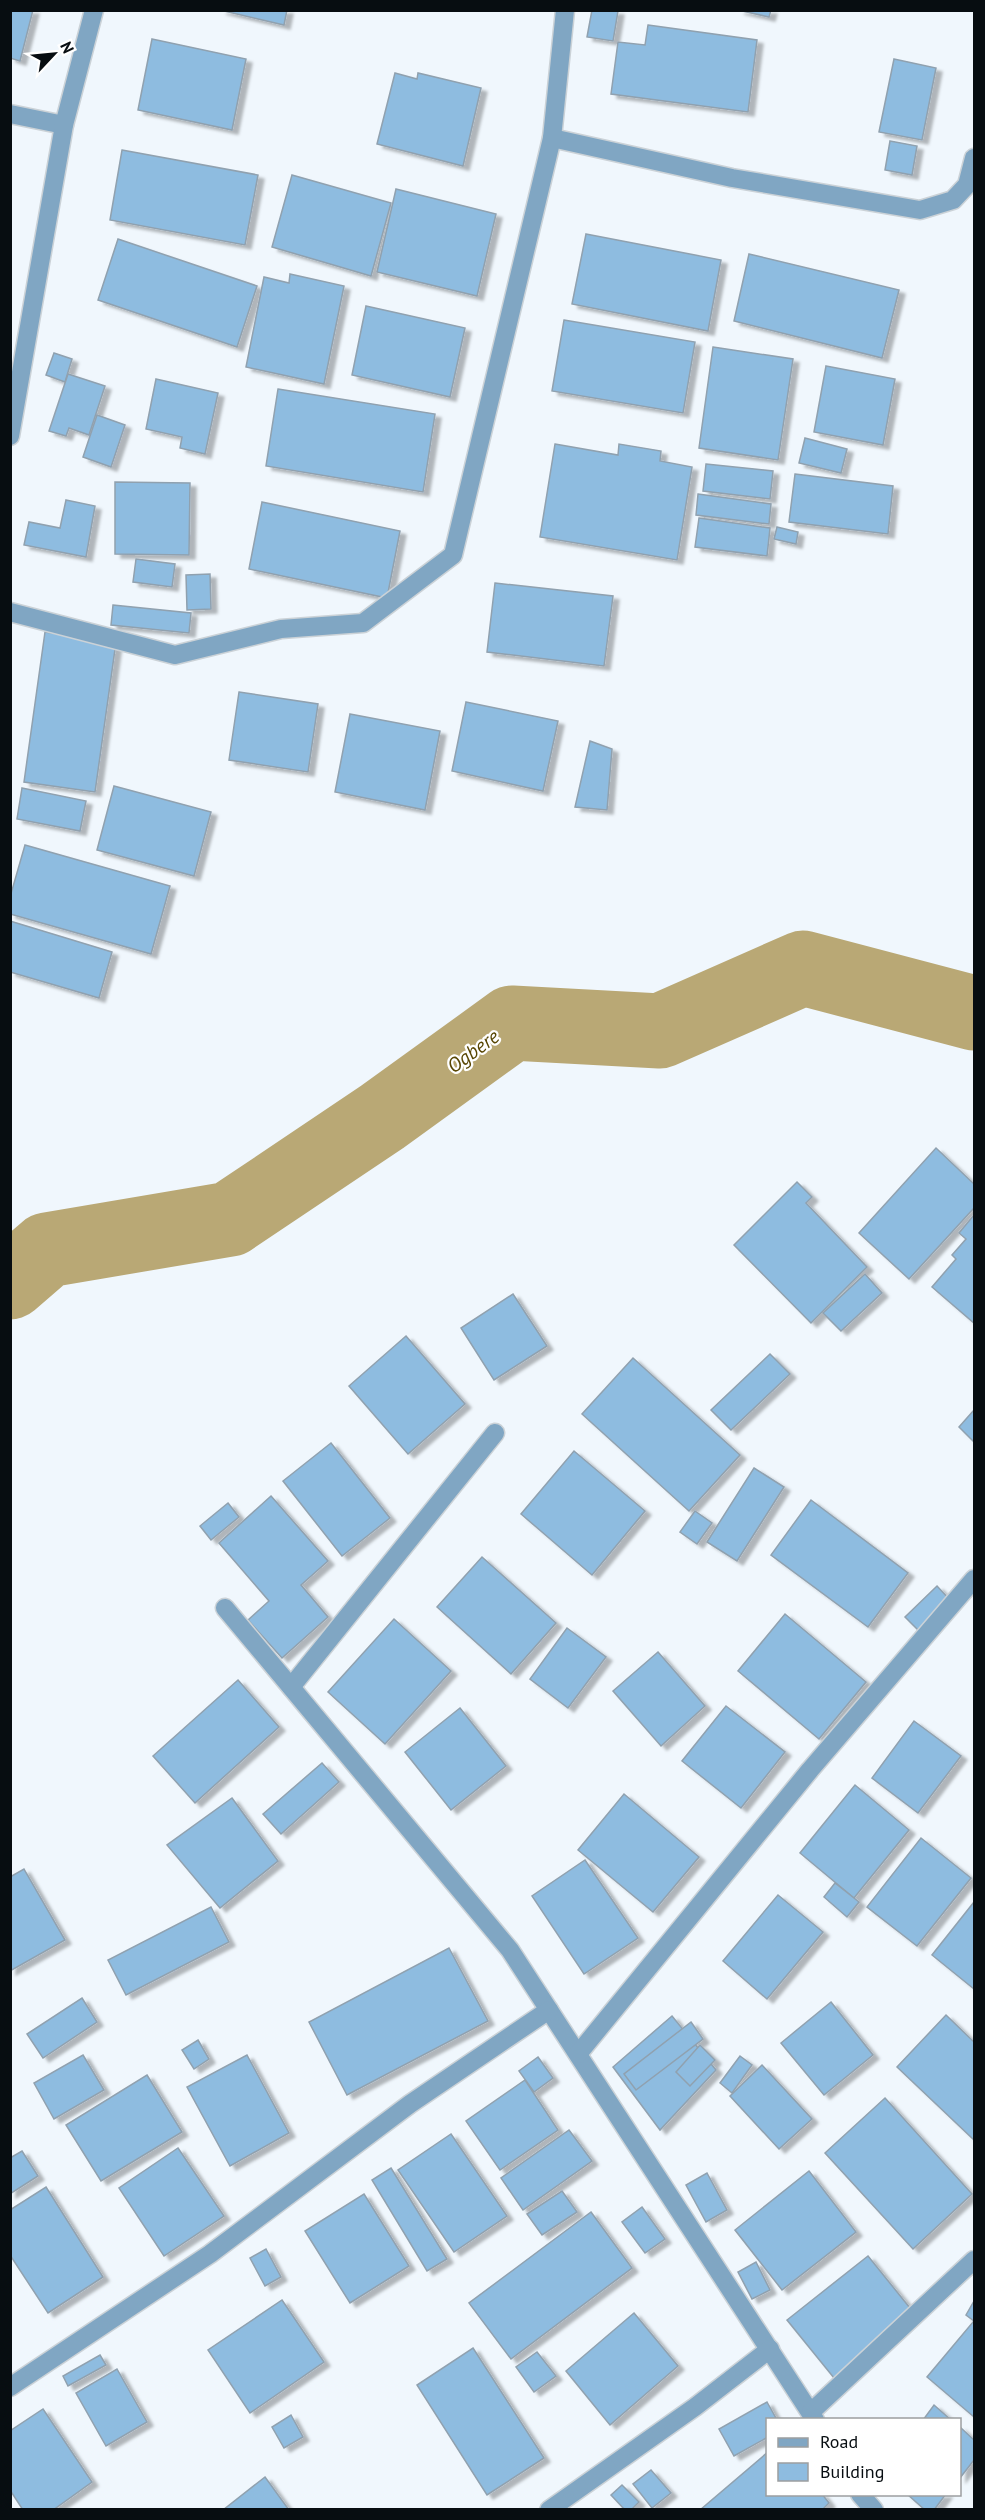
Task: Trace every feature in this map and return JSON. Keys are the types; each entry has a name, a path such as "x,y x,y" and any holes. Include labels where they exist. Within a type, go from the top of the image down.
{"street":[{"path":"10,436 64,125 94,10"},
{"path":"10,612 175,655 280,629 363,623 453,555 552,138 565,10"},
{"path":"10,114 64,125"},
{"path":"552,138 732,178 920,210 953,200 967,186 975,158"},
{"path":"291,1687 495,1433"},
{"path":"578,2054 810,1770 975,1579"},
{"path":"225,1608 510,1950 813,2416 975,2260"},
{"path":"10,2387 210,2254 410,2103 549,2010"},
{"path":"549,2510 695,2407 770,2349"},
{"path":"862,2496 874,2510"}],"building":[{"path":"10,10 33,10 20,61 10,58"},
{"path":"220,10 287,10 284,25"},
{"path":"592,10 618,11 613,41 587,37"},
{"path":"738,10 771,10 769,17"},
{"path":"648,25 757,40 748,112 611,94 618,42 645,45"},
{"path":"152,39 246,59 232,130 138,110"},
{"path":"894,59 936,68 922,140 879,132"},
{"path":"395,73 417,79 418,73 481,88 463,166 377,144"},
{"path":"890,141 917,146 912,175 885,170"},
{"path":"122,150 258,175 245,245 110,220"},
{"path":"292,175 391,203 371,276 272,247"},
{"path":"396,189 496,214 477,296 377,272"},
{"path":"586,234 721,260 708,331 572,304"},
{"path":"118,239 257,286 237,347 98,300"},
{"path":"749,254 899,290 882,358 734,321"},
{"path":"290,274 344,286 324,384 246,367 264,277 289,283"},
{"path":"366,306 465,328 450,397 352,375"},
{"path":"564,320 695,342 683,413 552,391"},
{"path":"713,347 793,359 778,460 699,448"},
{"path":"54,353 72,359 65,382 46,375"},
{"path":"826,366 895,379 883,445 814,432"},
{"path":"68,374 105,386 89,435 69,428 66,436 49,431"},
{"path":"156,379 218,393 205,454 180,448 182,437 146,429"},
{"path":"278,389 435,414 423,492 266,466"},
{"path":"97,415 125,425 111,467 83,457"},
{"path":"805,438 847,449 841,473 799,463"},
{"path":"555,444 618,455 619,444 661,451 660,461 692,467 677,560 540,537"},
{"path":"706,464 773,471 770,499 703,491"},
{"path":"795,474 893,486 888,534 789,522"},
{"path":"115,482 190,483 189,555 115,554"},
{"path":"698,494 771,504 769,524 696,515"},
{"path":"66,500 95,506 86,557 24,545 29,522 60,528"},
{"path":"262,502 400,531 387,598 249,569"},
{"path":"699,518 770,528 767,556 695,547"},
{"path":"777,527 798,532 796,544 774,539"},
{"path":"136,559 175,564 172,587 133,582"},
{"path":"210,574 211,609 187,610 186,575"},
{"path":"495,583 613,596 604,666 487,652"},
{"path":"113,605 191,613 189,633 111,625"},
{"path":"45,632 116,642 95,792 24,782"},
{"path":"239,692 318,704 308,772 229,760"},
{"path":"466,702 558,721 543,791 452,771"},
{"path":"350,714 440,731 425,810 335,792"},
{"path":"590,741 612,749 607,810 575,807"},
{"path":"114,786 211,812 194,876 97,850"},
{"path":"22,788 86,801 80,831 17,819"},
{"path":"25,845 170,886 151,954 10,914 10,897"},
{"path":"10,921 112,952 99,998 10,972"},
{"path":"936,1148 974,1184 974,1208 909,1279 859,1233"},
{"path":"797,1182 812,1197 806,1203 867,1267 811,1323 734,1245"},
{"path":"974,1215 974,1323 932,1287 956,1259 952,1255 966,1239 959,1233"},
{"path":"865,1274 882,1293 841,1331 823,1313"},
{"path":"513,1294 547,1346 494,1380 461,1328"},
{"path":"406,1336 465,1404 408,1454 349,1386"},
{"path":"770,1354 790,1374 731,1430 711,1410"},
{"path":"633,1358 740,1455 689,1511 582,1414"},
{"path":"974,1410 974,1442 959,1427"},
{"path":"331,1443 390,1518 342,1556 283,1481"},
{"path":"574,1451 645,1511 592,1575 521,1514"},
{"path":"754,1468 784,1487 737,1561 707,1542"},
{"path":"271,1496 328,1561 301,1585 328,1617 282,1658 248,1620 269,1601 219,1543"},
{"path":"811,1500 908,1573 868,1627 771,1555"},
{"path":"228,1503 239,1517 211,1540 200,1526"},
{"path":"695,1511 712,1523 697,1544 680,1532"},
{"path":"482,1557 556,1623 511,1674 437,1607"},
{"path":"937,1586 950,1600 919,1631 905,1617"},
{"path":"785,1614 866,1682 819,1739 738,1671"},
{"path":"394,1619 451,1671 385,1744 328,1692"},
{"path":"567,1628 606,1657 568,1708 530,1679"},
{"path":"658,1652 705,1706 661,1746 613,1691"},
{"path":"238,1680 279,1727 195,1803 153,1756"},
{"path":"726,1706 785,1752 741,1808 682,1761"},
{"path":"460,1708 506,1766 451,1810 405,1752"},
{"path":"914,1721 961,1756 918,1813 872,1778"},
{"path":"322,1763 339,1782 281,1834 263,1814"},
{"path":"855,1785 909,1830 854,1898 800,1853"},
{"path":"624,1794 699,1857 653,1912 578,1850"},
{"path":"232,1798 278,1861 220,1908 167,1845"},
{"path":"921,1838 971,1878 917,1946 867,1907"},
{"path":"585,1860 638,1938 584,1974 532,1896"},
{"path":"24,1869 65,1940 10,1971 10,1877"},
{"path":"835,1883 859,1902 847,1917 824,1897"},
{"path":"778,1895 823,1932 767,1999 723,1961"},
{"path":"974,1902 974,1989 932,1955"},
{"path":"211,1907 229,1942 126,1995 108,1960"},
{"path":"449,1948 488,2021 347,2095 309,2022"},
{"path":"82,1998 97,2022 43,2058 27,2034"},
{"path":"831,2002 873,2055 824,2095 781,2043"},
{"path":"946,2015 974,2042 974,2140 897,2067"},
{"path":"672,2016 716,2070 660,2130 613,2067"},
{"path":"691,2022 703,2039 636,2090 624,2074"},
{"path":"198,2040 209,2059 194,2069 182,2050"},
{"path":"700,2045 715,2060 690,2086 676,2072"},
{"path":"83,2055 104,2090 54,2119 34,2083"},
{"path":"247,2055 289,2133 230,2166 187,2087"},
{"path":"740,2056 752,2065 732,2093 720,2083"},
{"path":"538,2057 553,2078 534,2092 519,2071"},
{"path":"762,2065 812,2119 779,2149 730,2096"},
{"path":"147,2075 182,2132 101,2181 66,2125"},
{"path":"525,2080 558,2130 500,2170 466,2121"},
{"path":"885,2098 972,2194 913,2249 825,2153"},
{"path":"569,2130 592,2161 523,2210 501,2178"},
{"path":"451,2134 507,2216 454,2252 398,2170"},
{"path":"178,2148 224,2216 164,2256 119,2188"},
{"path":"22,2151 38,2176 10,2194 10,2158"},
{"path":"391,2168 447,2259 427,2271 372,2180"},
{"path":"809,2171 856,2232 782,2290 735,2230"},
{"path":"707,2173 727,2210 706,2222 686,2185"},
{"path":"46,2187 103,2277 48,2313 10,2255 10,2210"},
{"path":"562,2191 577,2212 542,2235 527,2214"},
{"path":"364,2194 409,2266 350,2303 305,2231"},
{"path":"642,2207 665,2239 645,2253 622,2222"},
{"path":"591,2212 632,2268 511,2359 469,2303"},
{"path":"266,2249 281,2277 265,2286 250,2258"},
{"path":"868,2256 914,2313 834,2378 787,2320"},
{"path":"756,2262 770,2290 752,2299 738,2272"},
{"path":"282,2300 324,2362 250,2413 208,2350"},
{"path":"974,2301 974,2321 966,2315"},
{"path":"634,2313 678,2366 610,2425 566,2371"},
{"path":"974,2323 974,2417 927,2377"},
{"path":"473,2348 544,2458 487,2495 417,2385"},
{"path":"537,2352 556,2376 534,2392 516,2367"},
{"path":"100,2355 106,2365 68,2386 63,2376"},
{"path":"117,2369 147,2422 106,2446 76,2393"},
{"path":"767,2402 776,2418 766,2418 766,2438 734,2456 719,2429"},
{"path":"934,2405 949,2418 924,2418"},
{"path":"43,2409 92,2482 53,2510 23,2510 10,2490 10,2431"},
{"path":"291,2415 303,2437 284,2448 272,2427"},
{"path":"961,2428 974,2440 974,2460 961,2477"},
{"path":"766,2454 766,2496 824,2496 829,2503 822,2510 700,2510"},
{"path":"651,2470 671,2493 652,2508 633,2484"},
{"path":"265,2477 289,2510 223,2510"},
{"path":"622,2485 639,2502 631,2510 625,2510 611,2495"},
{"path":"909,2496 944,2496 934,2510 925,2510"}],"waterway":[{"name":"Ogbere","path":"10,1282 47,1250 230,1219 382,1117 512,1023 660,1031 803,968 974,1013"}]}
